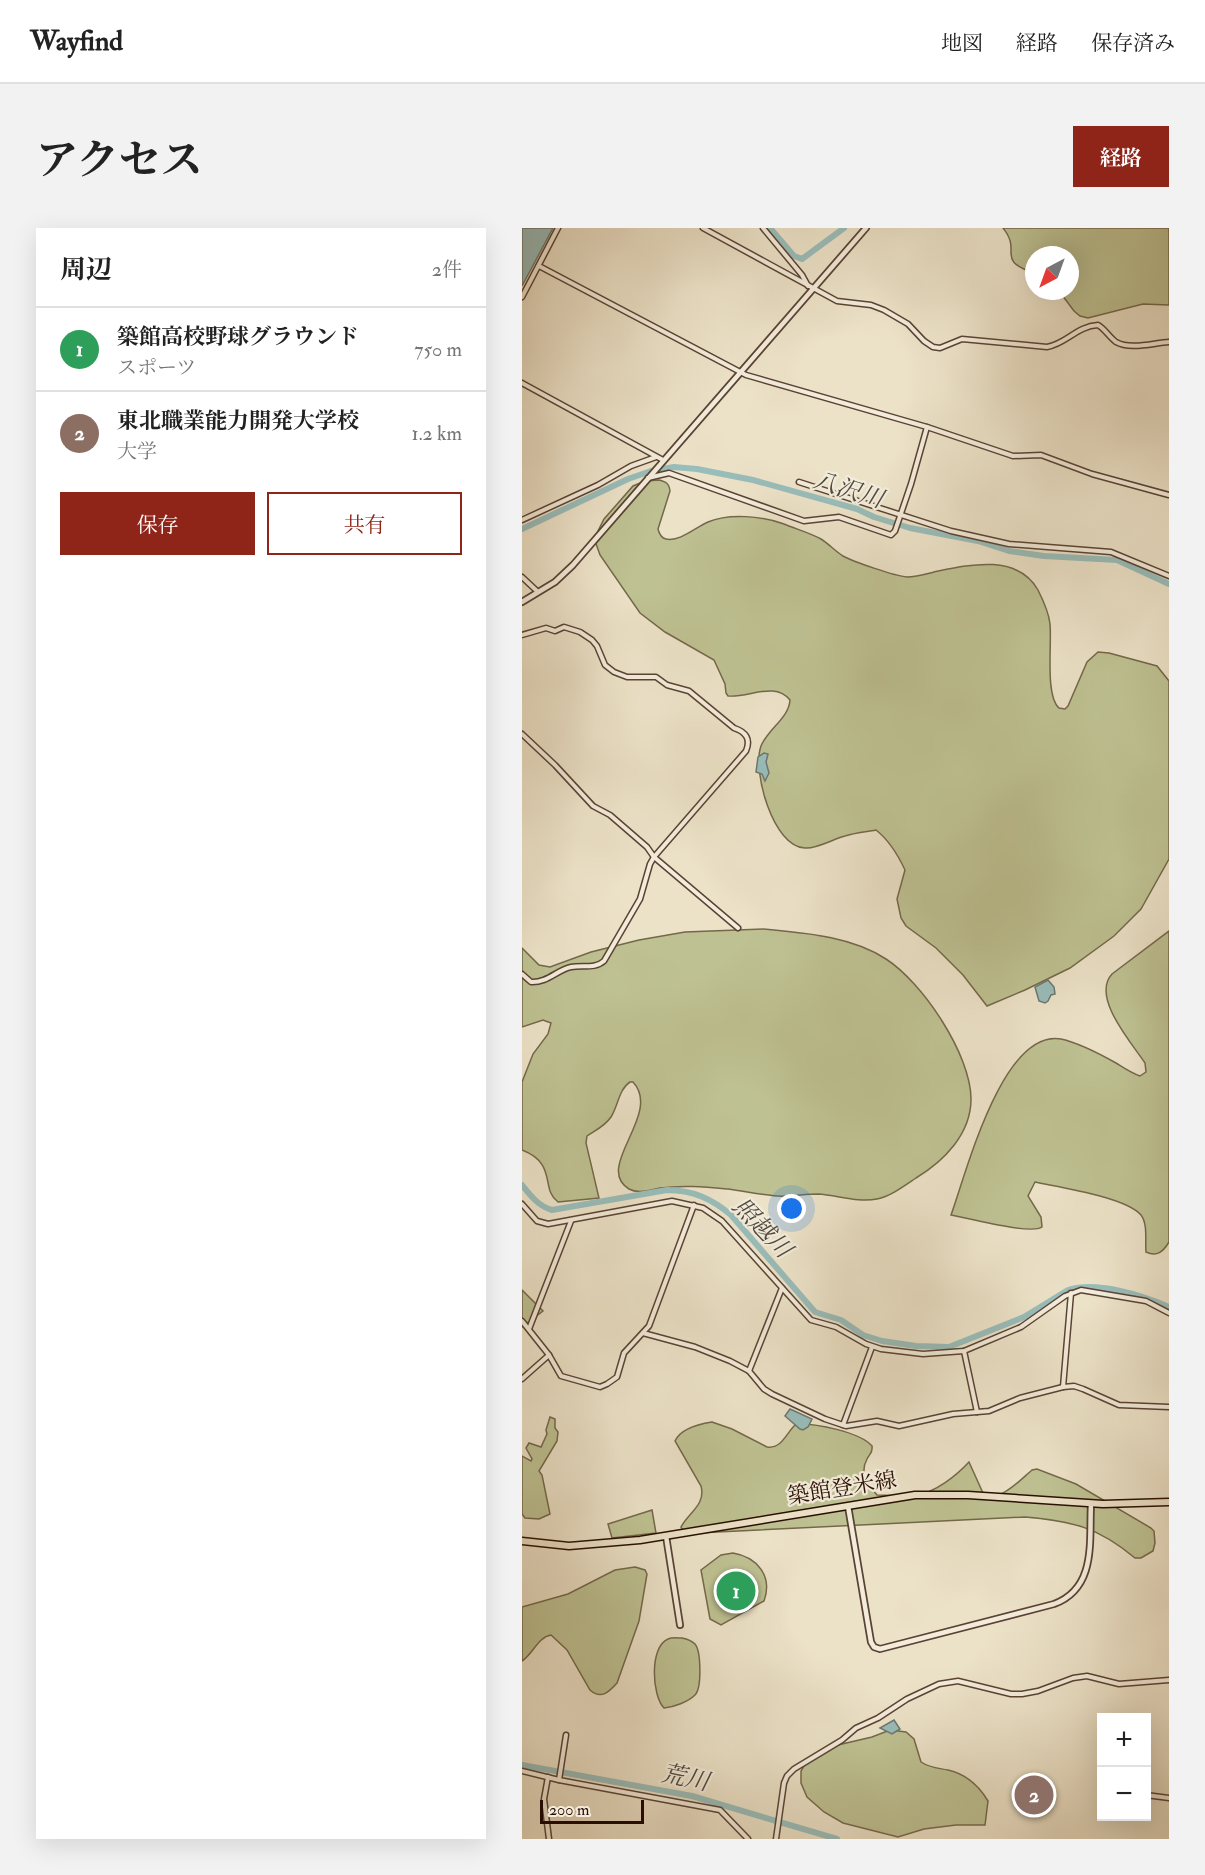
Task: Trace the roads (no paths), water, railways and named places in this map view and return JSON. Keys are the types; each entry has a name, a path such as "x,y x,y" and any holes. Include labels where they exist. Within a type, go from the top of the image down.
{"main road":[{"name":"築館登米線","path":"522,1541 569,1546 603,1545 848,1506 885,1498 936,1494 1091,1504 1128,1505 1169,1502"}],"street":[{"path":"522,297 558,228"},
{"path":"703,228 811,288 842,302 871,305 884,310 908,324 933,347 940,348 962,339 1023,346 1055,346 1087,325 1098,325 1114,340 1123,344 1169,342"},
{"path":"763,228 811,288"},
{"path":"522,602 564,574 811,288 866,228"},
{"path":"538,266 746,375 927,427 1013,456 1041,455 1092,474 1169,495"},
{"path":"522,383 663,461"},
{"path":"647,478 669,473 804,521 838,517 891,535 901,515 927,427"},
{"path":"522,520 598,485 631,466 657,456"},
{"path":"799,482 951,531 1009,544 1110,552 1169,576"},
{"path":"522,577 538,592"},
{"path":"522,635 546,628 555,631 564,627 580,632 597,646 605,665 614,672 627,677 657,677 667,685 689,691 734,728 740,730 748,739 749,744 746,751 654,857 640,899 604,961 595,966 570,967 540,982 531,982 522,974"},
{"path":"522,734 560,770 592,806 610,815 647,847 654,857 738,928"},
{"path":"522,1204 541,1223 571,1221 662,1203 682,1202 694,1205 711,1212 722,1221 811,1320 836,1327 872,1347 923,1354 964,1351 1022,1327 1071,1293 1081,1290 1146,1301 1169,1312"},
{"path":"522,1321 563,1377 600,1387 608,1384 617,1377 624,1353 649,1326 694,1205"},
{"path":"526,1327 571,1221"},
{"path":"749,1371 782,1288"},
{"path":"1063,1387 1071,1293"},
{"path":"643,1333 650,1337 695,1347 749,1371 764,1389 772,1394 843,1425 878,1421 899,1426 953,1414 989,1411 1020,1398 1074,1386 1119,1405 1169,1407"},
{"path":"843,1425 872,1347"},
{"path":"964,1351 977,1412"},
{"path":"522,1379 549,1355"},
{"path":"848,1506 871,1642 874,1647 880,1649 1054,1604 1073,1594 1080,1587 1087,1570 1091,1504"},
{"path":"666,1536 680,1625"},
{"path":"776,1839 784,1783 794,1769 848,1736 856,1728 939,1684 958,1681 1011,1694 1022,1694 1038,1691 1073,1678 1087,1676 1119,1684 1169,1680"},
{"path":"559,1778 566,1735"},
{"path":"522,1771 720,1810 748,1839"},
{"path":"548,1777 544,1799 549,1839"},
{"path":"1151,1796 1169,1798"}],"water":[{"path":"522,228 553,228 522,286"},
{"path":"764,753 768,754 766,762 769,773 765,781 762,774 756,772 758,757"},
{"path":"1048,980 1054,987 1055,994 1051,995 1045,1003 1039,1001 1035,987"},
{"path":"790,1409 812,1419 808,1427 800,1429 785,1416"},
{"path":"894,1720 900,1729 892,1734 880,1728"}],"waterway":[{"path":"770,228 794,256 802,259 844,228"},
{"name":"八沢川","path":"522,529 628,479 651,471 674,467 753,480 857,509 910,528 978,541 1009,551 1044,556 1117,560 1169,584"},
{"name":"照越川","path":"522,1185 538,1203 552,1210 667,1190 702,1197 717,1204 731,1215 815,1312 841,1320 863,1335 882,1341 916,1346 949,1347 1024,1317 1068,1290 1080,1288 1106,1288 1146,1298 1169,1307"},
{"name":"荒川","path":"522,1765 692,1796 837,1839"}],"place":[{"name":"築館高校野球グラウンド","path":"736,1591"},
{"name":"東北職業能力開発大学校","path":"1034,1795"}]}
